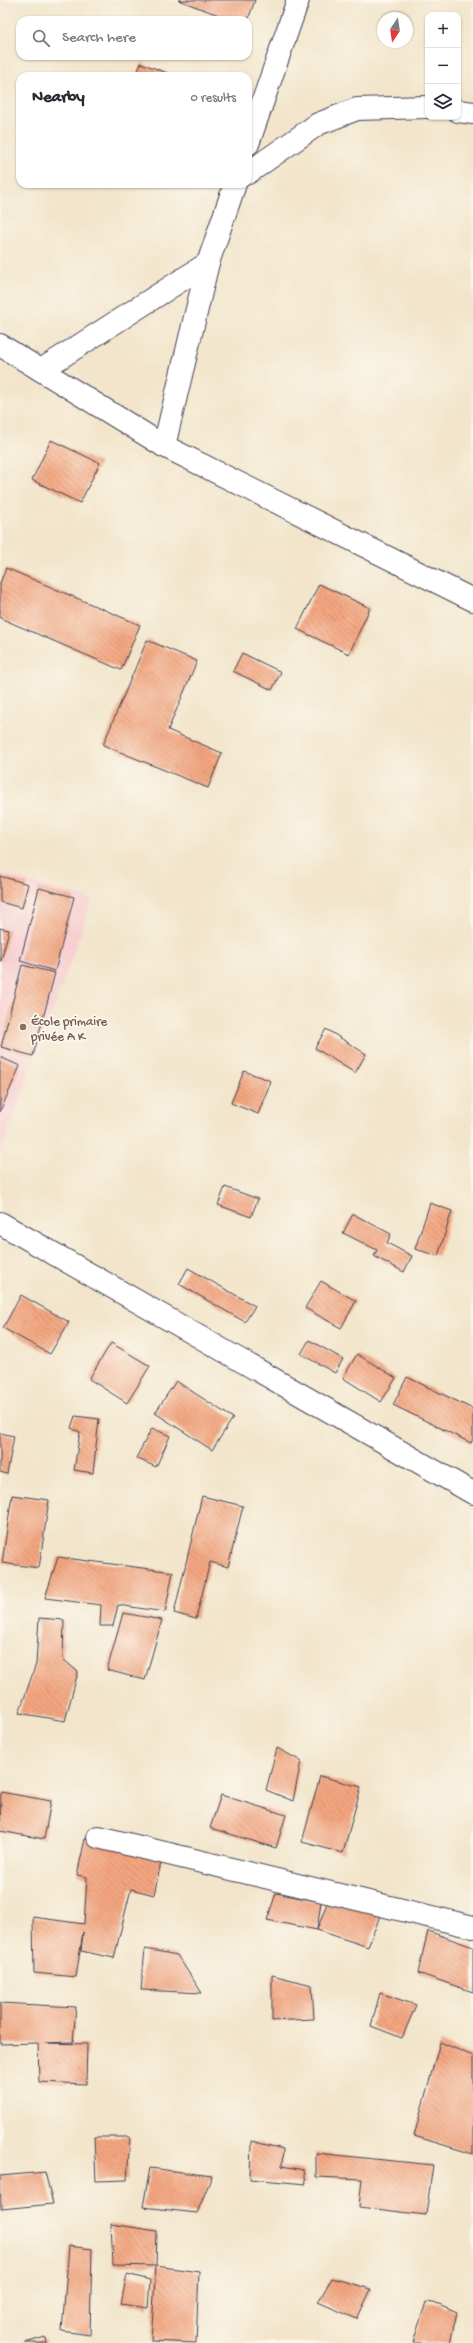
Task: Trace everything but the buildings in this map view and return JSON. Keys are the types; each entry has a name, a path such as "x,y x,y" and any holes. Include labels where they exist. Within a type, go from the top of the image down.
{"street":[{"path":"252,132 298,0"},
{"path":"252,169 318,124 357,109 425,107"},
{"path":"461,111 473,113"},
{"path":"164,446 208,263 234,188"},
{"path":"41,370 208,263"},
{"path":"0,344 164,446 473,600"},
{"path":"0,1223 473,1493"},
{"path":"98,1837 473,1927"}],"shaded area":[{"name":"École primaire privée A K","path":"0,873 93,899 0,1155"}],"place":[{"name":"École primaire privée A K","path":"23,1027"}]}
